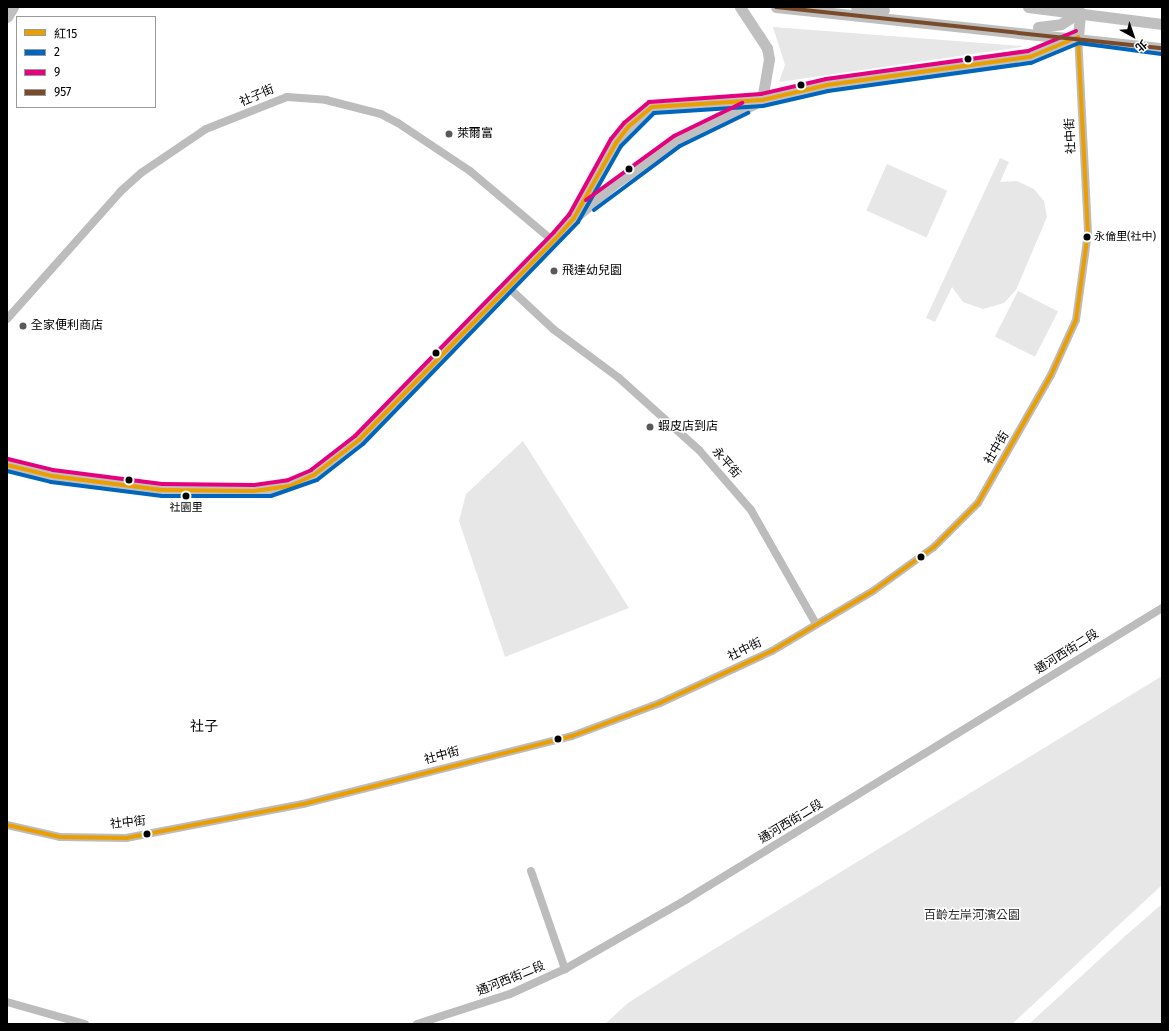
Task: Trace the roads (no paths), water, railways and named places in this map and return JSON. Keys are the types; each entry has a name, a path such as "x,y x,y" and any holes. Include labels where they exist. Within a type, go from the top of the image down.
{"street":[{"path":"7,17 13,7"},
{"path":"740,7 767,48 769,59 762,100"},
{"path":"776,7 1078,37 1162,48"},
{"path":"856,7 1046,28 1062,24 1080,12"},
{"path":"1028,7 1080,12 1162,24"},
{"path":"1078,37 1080,12"},
{"path":"574,218 616,144 628,127 652,107 762,100 827,85 1030,57 1078,37"},
{"name":"社中街","path":"7,825 60,837 126,838 303,804 572,736 744,664 816,624 934,547 978,503 1015,443 1076,320 1088,232 1078,37"},
{"name":"社子街","path":"7,319 120,191 141,173 206,130 287,97 326,100 381,114 398,123 470,171 553,241"},
{"path":"7,465 52,476 162,490 254,491 290,486 314,475 354,445 574,218 614,184 677,141 762,100"},
{"name":"永平街","path":"508,287 553,329 619,378 699,450 751,510 816,624"},
{"name":"通河西街二段","path":"417,1024 510,994 566,969 687,900 1162,608"},
{"path":"531,871 566,969"},
{"path":"7,1002 85,1024"}],"place":[{"name":"萊爾富","path":"449,134"},
{"name":"永倫里(社中)","path":"1087,237"},
{"name":"飛達幼兒園","path":"554,271"},
{"name":"全家便利商店","path":"23,326"},
{"name":"蝦皮店到店","path":"650,427"},
{"name":"社園里","path":"186,496"}],"district":[{"name":"社子","path":"204,727"}],"park label":[{"name":"百齡左岸河濱公園","path":"972,916"}]}
